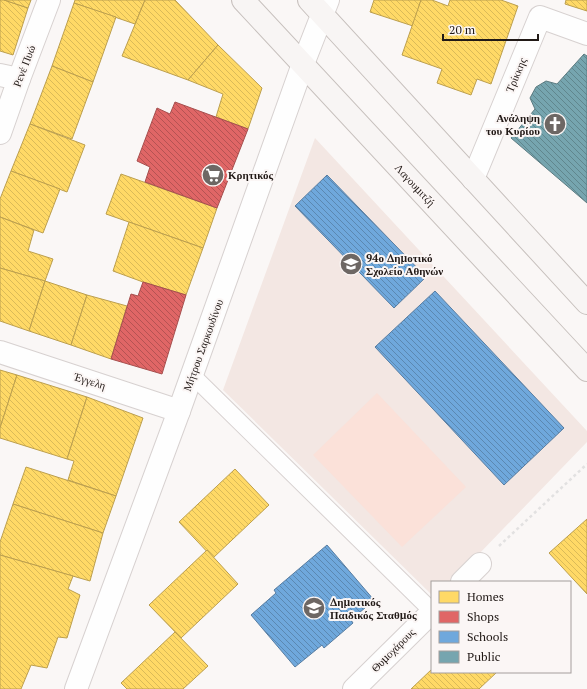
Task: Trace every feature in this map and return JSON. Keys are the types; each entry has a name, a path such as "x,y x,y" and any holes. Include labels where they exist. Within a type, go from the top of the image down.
{"main road":[{"name":"Λαγουμιτζή","path":"243,0 587,370"},
{"path":"320,5 473,179 587,303"}],"street":[{"name":"Ρενέ Πυώ","path":"0,133 9,77 49,0"},
{"name":"Μήτρου Σαρκουδίνου","path":"76,689 179,411 303,64 320,5"},
{"name":"Τρίκκης","path":"473,179 540,17 587,34"},
{"name":"Έγγελη","path":"0,352 179,411"},
{"path":"463,581 480,564"},
{"name":"Θυμοχάρους","path":"354,689 431,612"}],"lane":[{"path":"192,375 431,610"}],"path":[{"path":"480,564 587,464"}],"shaded area":[{"name":"94ο Δημοτικό Σχολείο Αθηνών","path":"315,138 587,431 587,442 453,581 431,581 431,594 223,390"},
{"path":"377,393 466,487 402,547 313,455"}],"building: Homes":[{"path":"0,0 28,8 13,55 0,51"},
{"path":"4,0 31,0 28,8"},
{"path":"75,0 145,0 135,24 74,3"},
{"path":"145,0 175,0 218,45 188,80 122,56"},
{"path":"374,0 421,0 413,26 370,12"},
{"path":"421,0 432,0 448,6 450,0 501,0 518,6 491,84 477,79 471,95 437,83 442,69 402,55"},
{"path":"566,0 587,0 587,11 565,4"},
{"path":"74,3 116,17 93,82 52,66"},
{"path":"218,45 262,88 248,129 216,117 223,94 188,80"},
{"path":"52,66 93,82 72,139 30,124"},
{"path":"30,124 85,145 67,192 11,171"},
{"path":"11,171 60,189 43,233 0,217 0,199"},
{"path":"121,174 217,208 203,248 106,214"},
{"path":"0,217 34,230 28,251 53,259 45,281 0,268"},
{"path":"129,222 203,248 186,295 113,271"},
{"path":"0,268 45,281 29,331 0,321"},
{"path":"45,281 87,295 71,345 29,331"},
{"path":"87,295 127,306 111,359 71,345"},
{"path":"0,370 17,375 0,428"},
{"path":"17,375 87,397 67,459 0,438 0,428"},
{"path":"87,397 143,418 116,496 68,480 74,461 67,459"},
{"path":"26,467 116,496 103,533 13,504"},
{"path":"235,469 269,505 213,558 179,522"},
{"path":"13,504 103,533 90,581 0,555 0,542"},
{"path":"587,519 587,594 549,553"},
{"path":"207,550 238,584 181,638 149,605"},
{"path":"0,555 73,576 68,589 80,595 67,638 58,637 47,668 31,665 21,689 0,689"},
{"path":"175,632 208,666 183,689 127,689 121,683"},
{"path":"431,670 431,673 496,673 479,689 411,689"}],"building: Shops":[{"path":"175,102 248,129 217,208 145,182 150,167 137,161 157,108 170,114"},
{"path":"143,282 186,295 162,374 111,359 131,294 138,296"}],"building: Schools":[{"path":"327,175 426,277 394,308 295,206"},
{"path":"435,291 564,428 504,485 375,347"},
{"path":"327,545 374,600 351,620 353,623 324,648 322,645 295,667 251,615 276,593 274,590"}],"building: Public":[{"name":"Ανάληψη του Κυρίου","path":"584,54 587,56 587,203 511,138 535,109 530,98 536,87 546,81 557,84"}],"place":[{"name":"Ανάληψη του Κυρίου","path":"555,124"},
{"name":"Κρητικός","path":"213,175"},
{"name":"94ο Δημοτικό Σχολείο Αθηνών","path":"351,264"},
{"name":"Δημοτικός Παιδικός Σταθμός","path":"314,608"}]}
